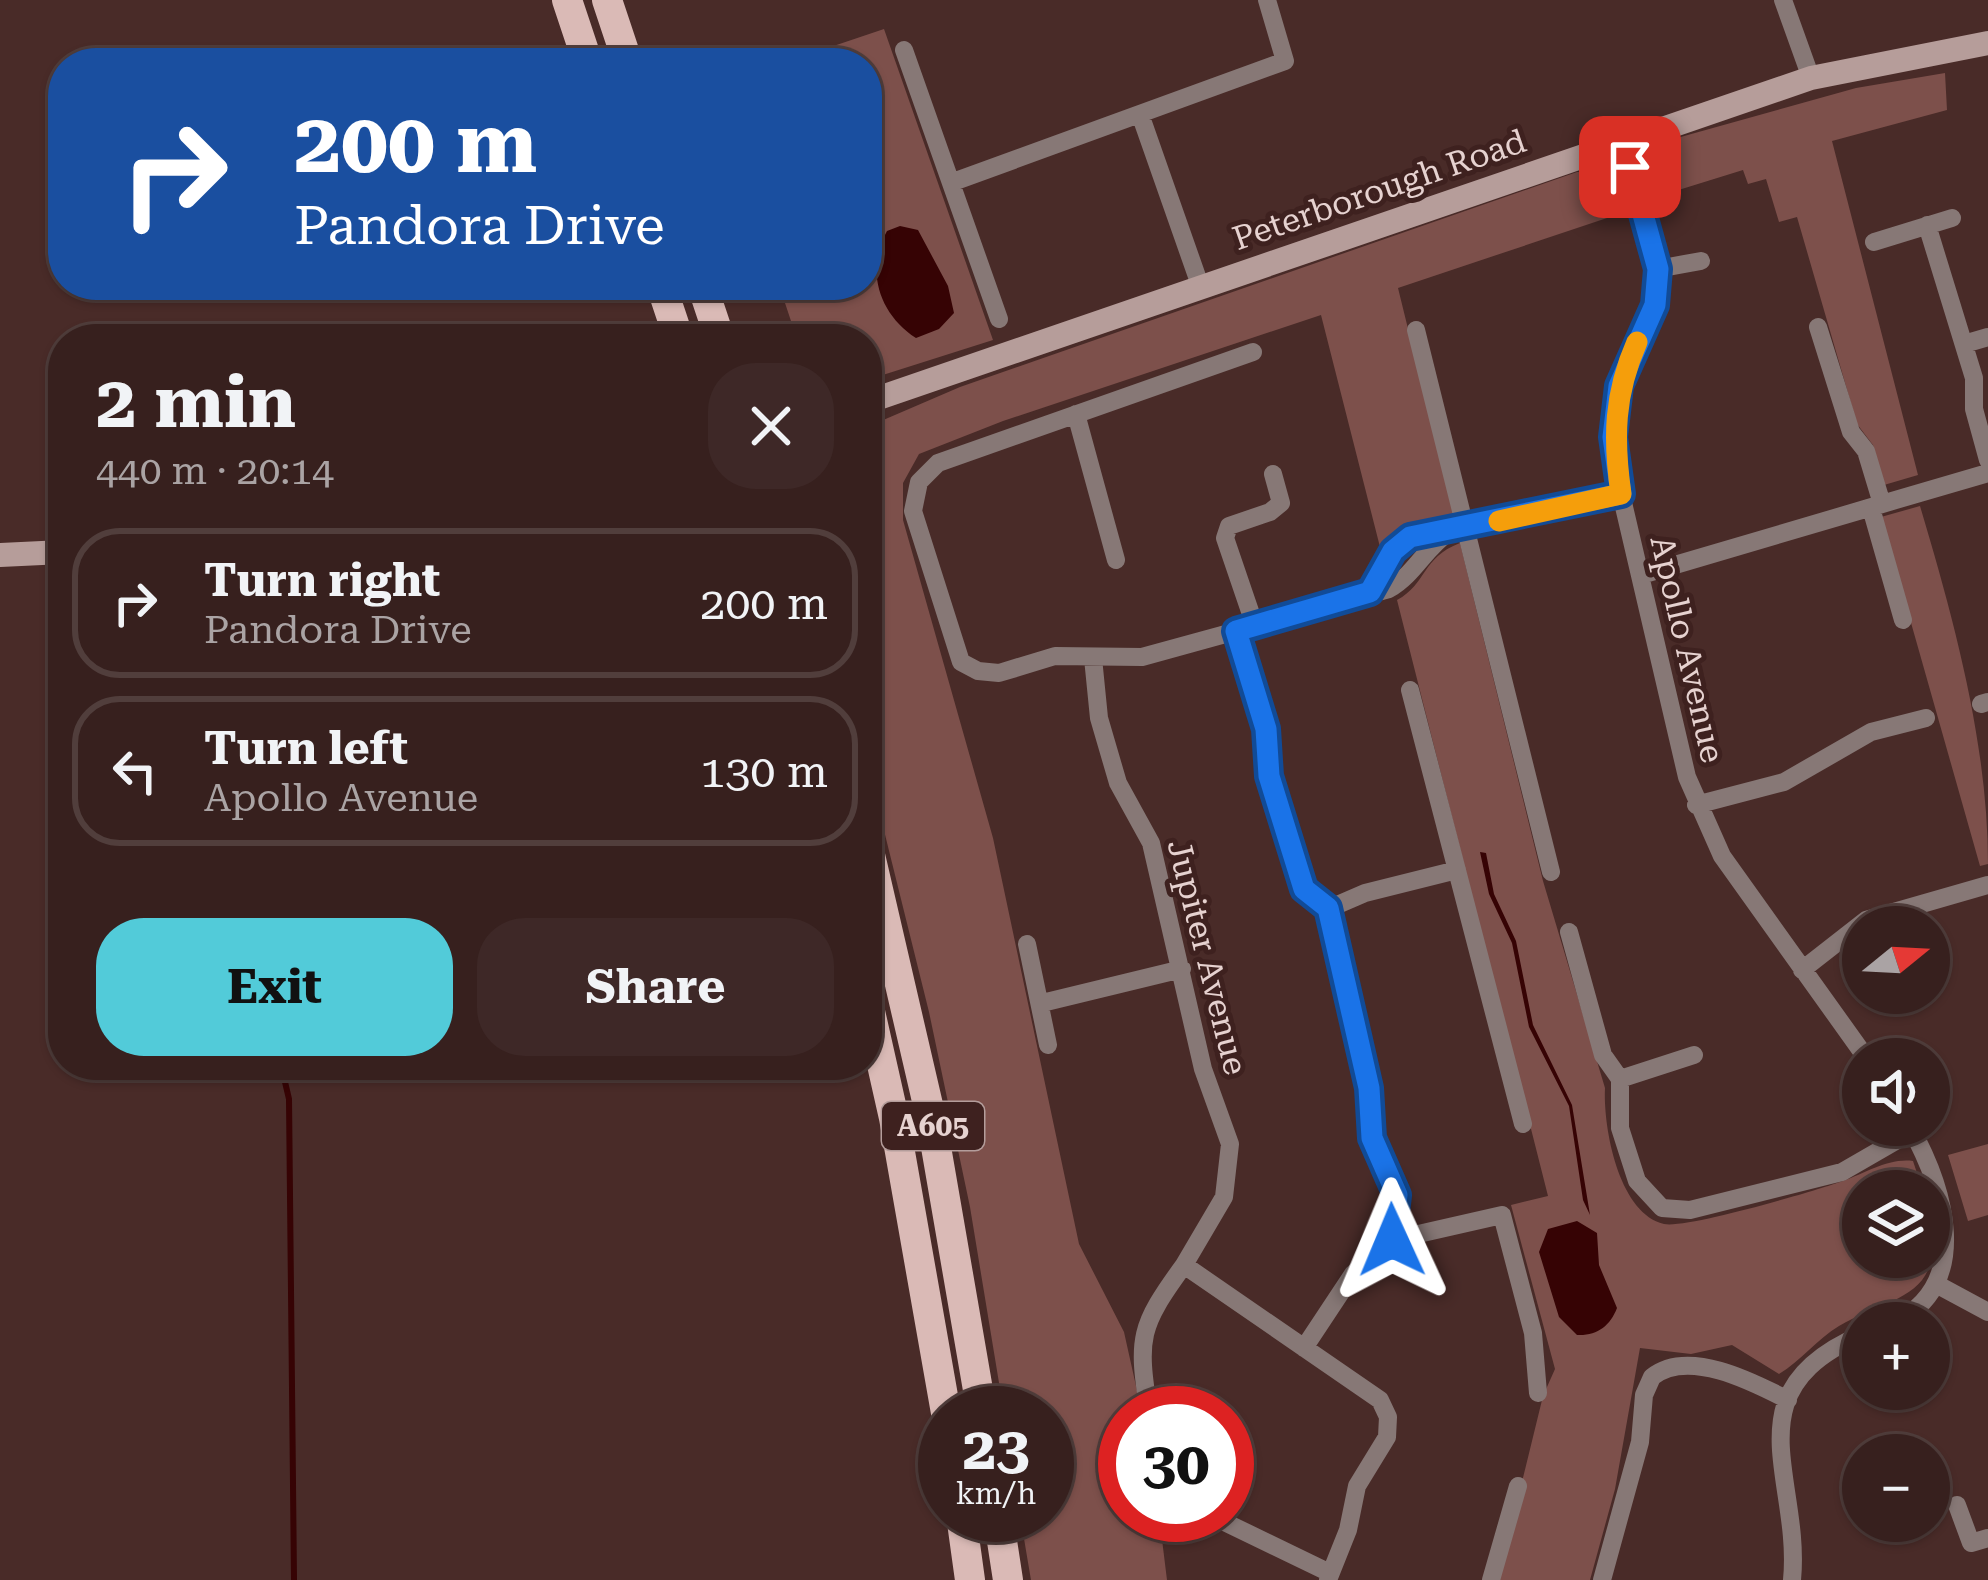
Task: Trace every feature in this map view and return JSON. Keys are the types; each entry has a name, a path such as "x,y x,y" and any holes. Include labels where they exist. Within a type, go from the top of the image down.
{"main road":[{"path":"567,0 583,48"},
{"path":"607,0 623,48"},
{"name":"Peterborough Road","path":"882,397 1811,78 1988,43"},
{"path":"0,555 48,553"},
{"name":"A605","path":"882,907 935,1137 977,1386"},
{"name":"A605","path":"882,1065 941,1386"},
{"path":"965,1542 970,1580"},
{"path":"1002,1542 1007,1580"}],"street":[{"path":"953,182 1285,61 1267,0"},
{"path":"1783,0 1811,78"},
{"path":"904,50 999,320"},
{"path":"1141,114 1200,285"},
{"name":"Apollo Avenue","path":"1622,140 1658,269 1655,305 1619,386 1613,437 1621,494 1696,805 1722,856 1852,1038"},
{"path":"1874,242 1952,218"},
{"path":"1927,225 1964,344 1988,460"},
{"path":"1658,269 1701,262"},
{"path":"1818,327 1851,432 1866,451 1903,620"},
{"path":"1416,330 1457,530 1514,720 1551,872"},
{"path":"1964,344 1988,337"},
{"path":"1253,352 938,463 920,482 914,511 962,662 978,671 999,673 1055,656 1142,657 1402,581 1421,553 1457,530 1621,494"},
{"path":"1076,414 1116,560"},
{"path":"1641,575 1988,473"},
{"path":"1273,474 1281,503 1270,512 1229,526 1225,538 1266,729 1269,776 1304,889 1328,908 1369,1088 1372,1138 1397,1195 1392,1240"},
{"name":"Jupiter Avenue","path":"1094,658 1100,718 1112,761 1150,843 1202,1069 1230,1144 1225,1197 1150,1311 1139,1351 1145,1386"},
{"path":"1410,690 1523,1124"},
{"path":"1514,720 1534,716"},
{"path":"1696,805 1784,782 1871,732 1926,718"},
{"path":"1328,908 1365,893 1457,870"},
{"path":"1802,970 1866,920 1988,885"},
{"path":"1569,932 1603,1055 1620,1079 1620,1128 1625,1146 1637,1181 1662,1208 1690,1210 1842,1172 1883,1146"},
{"path":"1028,944 1048,1045"},
{"path":"1042,1003 1181,969"},
{"path":"1620,1079 1694,1055"},
{"path":"1919,1146 1940,1197 1947,1253 1936,1284 1921,1302"},
{"path":"1304,1348 1353,1274 1392,1240 1502,1215 1533,1333 1538,1393"},
{"path":"1184,1265 1380,1400 1388,1417 1387,1437 1357,1486 1348,1530 1328,1576 1254,1538"},
{"path":"1936,1284 1988,1312"},
{"path":"1792,1580 1793,1539 1777,1442 1780,1417 1826,1352 1842,1344"},
{"path":"1602,1580 1640,1442 1645,1395 1652,1378 1674,1368 1728,1371 1788,1400"},
{"path":"1491,1580 1518,1486"},
{"path":"1957,1505 1971,1543 1988,1538"}],"shaded area":[{"path":"884,29 993,340 882,375 882,324 792,324 784,300 882,300 882,48 828,48"},
{"path":"1945,73 1947,110 1832,141 1918,475 1884,485 1873,445 1857,424 1797,217 1779,222 1766,179 1748,184 1743,170 1656,197 1653,170 1658,156 1677,138 1856,88"},
{"path":"1577,172 1610,181 1625,212 1398,288 1454,516 1417,524 1380,547 1321,315 1003,421 919,454 903,483 903,520 993,838 1079,1244 1124,1332 1136,1386 1098,1386 1098,1542 1162,1542 1167,1580 1031,1580 1025,1542 1074,1542 1074,1386 1000,1386 970,1207 882,822 882,421 960,387"},
{"path":"900,226 918,230 948,286 954,313 939,329 916,338 885,304 882,242 887,231"},
{"path":"1920,506 1975,728 1988,864 1980,866 1881,517"},
{"path":"1460,543 1543,881 1605,1088 1616,1166 1635,1203 1648,1217 1677,1224 1842,1181 1842,1278 1923,1278 1891,1302 1842,1302 1842,1325 1779,1374 1732,1345 1691,1354 1640,1348 1615,1489 1590,1580 1498,1580 1543,1396 1555,1369 1511,1205 1548,1196 1397,600 1447,549"},
{"path":"1480,852 1486,853 1494,894 1516,941 1533,1025 1572,1105 1590,1215 1583,1200 1569,1106 1529,1027 1512,943 1489,894"},
{"path":"1988,1144 1988,1215 1968,1221 1948,1155"},
{"path":"1913,1161 1916,1170 1871,1170 1886,1164"},
{"path":"1577,1221 1597,1233 1599,1265 1617,1308 1602,1329 1584,1335 1577,1335 1559,1317 1539,1252 1548,1229"}],"waterway":[{"path":"285,1080 289,1099 294,1580"}],"slow traffic":[{"path":"1499,521 1621,494 1613,437 1619,386 1637,342"}],"route":[{"path":"1392,1240 1397,1195 1372,1138 1369,1088 1328,908 1304,889 1269,776 1266,729 1236,631 1370,592 1393,551 1410,537 1621,494 1613,437 1619,386 1655,305 1658,269 1630,167"}]}
